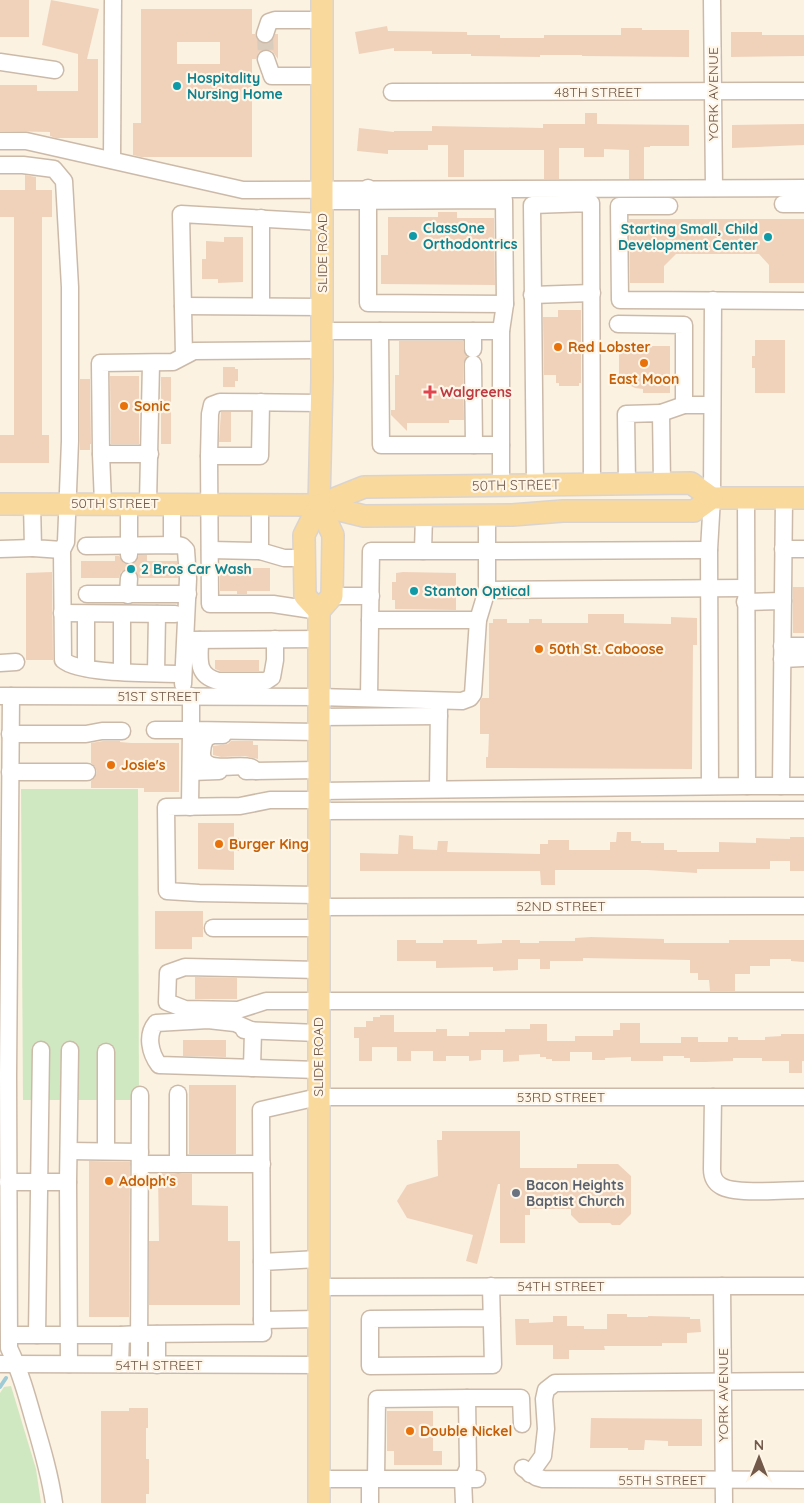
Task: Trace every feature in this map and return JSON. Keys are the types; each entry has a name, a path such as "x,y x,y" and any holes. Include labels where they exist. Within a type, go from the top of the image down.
{"main road":[{"name":"SLIDE ROAD","path":"322,10 322,403 319,505 304,535 304,558 305,596 325,604"},
{"name":"50TH STREET","path":"0,504 319,505 364,516 512,515 563,511 694,511 712,498 691,483 364,486 319,505"},
{"path":"712,498 794,498"},
{"name":"SLIDE ROAD","path":"319,505 333,535 319,639 319,1503"}],"street":[{"path":"112,160 113,0"},
{"name":"YORK AVENUE","path":"712,0 714,188"},
{"path":"265,34 269,22 322,10"},
{"path":"266,59 272,76 322,76"},
{"path":"0,62 55,70"},
{"name":"48TH STREET","path":"392,92 804,91"},
{"path":"0,141 26,141 243,190 322,204"},
{"path":"0,165 23,165 54,169 64,181 70,287 68,503 66,542 62,550 63,660 66,663 92,670 184,674"},
{"path":"184,355 181,214 261,218 368,194 500,194 714,188 804,188"},
{"path":"368,194 368,303 374,331 381,445 501,445"},
{"path":"500,194 505,304 501,331 501,485"},
{"path":"535,484 532,205 591,203 592,484"},
{"path":"783,204 804,204"},
{"path":"669,206 619,206 620,300 804,301"},
{"path":"261,218 261,306"},
{"path":"532,295 592,292"},
{"path":"710,786 709,550 712,498 713,300"},
{"path":"368,303 505,304"},
{"path":"184,306 322,307"},
{"path":"618,324 684,325 684,405"},
{"path":"103,504 100,363 172,362 194,351 322,341 374,331 501,331"},
{"path":"473,331 474,445"},
{"path":"129,550 150,454 151,363"},
{"path":"322,403 220,402 212,405 209,456 210,604 325,604 370,596"},
{"path":"209,456 260,456 261,402"},
{"path":"627,484 626,414 661,413 684,405 712,404"},
{"path":"661,413 662,483"},
{"path":"101,454 150,454"},
{"path":"746,497 747,786"},
{"path":"781,786 783,549 794,498"},
{"path":"32,504 33,548"},
{"path":"172,504 172,545"},
{"path":"260,505 260,551"},
{"path":"423,551 424,515"},
{"path":"318,715 439,708 470,698 474,694 478,620 487,590 487,515"},
{"path":"86,546 129,550 172,545 182,546 186,550 188,555 188,594 192,640 202,672 211,679 218,681 266,681 272,677 274,668 275,639"},
{"path":"0,549 33,548 62,550"},
{"path":"783,549 804,549"},
{"path":"210,550 260,551 284,558 304,558"},
{"path":"370,698 371,551 709,550"},
{"path":"128,578 128,595"},
{"path":"487,590 709,589 782,601"},
{"path":"87,594 188,594"},
{"path":"62,613 175,614"},
{"path":"86,614 86,668"},
{"path":"122,614 122,671"},
{"path":"156,673 157,614"},
{"path":"370,620 478,620"},
{"path":"192,640 319,639"},
{"path":"192,640 184,674 191,730 190,807 240,806 318,793 438,789 804,786"},
{"path":"782,652 804,646"},
{"path":"782,652 804,658"},
{"path":"5,696 10,734 7,762 4,956 9,1348 17,1364 47,1468 54,1503"},
{"name":"51ST STREET","path":"5,696 187,696 318,715"},
{"path":"439,708 370,698 245,736 213,735 206,738 202,750 203,761 206,764 226,767 251,767 256,771 318,793 804,810"},
{"path":"438,789 439,708"},
{"path":"10,734 86,734 122,730"},
{"path":"155,730 257,731"},
{"path":"7,762 87,772"},
{"path":"191,772 256,771"},
{"name":"52ND STREET","path":"190,807 166,807 168,892 318,901 804,906"},
{"path":"213,928 318,928"},
{"path":"318,970 185,967 168,973 167,1002 185,1009 238,1010 266,1001 804,1002"},
{"path":"318,1033 253,1030 234,1023 208,1020 156,1023 152,1028 150,1043 154,1058 159,1065 318,1070"},
{"path":"245,1068 253,1030"},
{"path":"37,1335 41,1050"},
{"path":"69,1364 68,1182 70,1050"},
{"path":"106,1052 106,1151"},
{"path":"178,1094 178,1164"},
{"path":"140,1095 140,1364"},
{"name":"53RD STREET","path":"262,1164 261,1110 318,1097 804,1096"},
{"path":"713,1097 712,1169 714,1179 719,1184 737,1190 804,1190"},
{"path":"9,1335 262,1333 262,1164 178,1164 106,1151 69,1151"},
{"path":"8,1182 68,1182"},
{"path":"262,1262 318,1260"},
{"name":"54TH STREET","path":"318,1286 804,1286"},
{"path":"491,1286 492,1318 492,1365 370,1366 370,1319 492,1318"},
{"name":"YORK AVENUE","path":"722,1286 724,1503"},
{"path":"262,1320 318,1319"},
{"path":"157,1334 157,1365"},
{"path":"120,1364 121,1335"},
{"name":"54TH STREET","path":"0,1364 319,1365"},
{"path":"723,1382 804,1381"},
{"name":"55TH STREET","path":"723,1382 555,1383 546,1390 544,1399 546,1429 543,1456 526,1471 536,1478 543,1479 804,1480"},
{"path":"464,1503 470,1479 468,1468 467,1398"},
{"path":"370,1503 377,1399 522,1398 522,1424"},
{"path":"319,1479 470,1479"}],"green space":[{"path":"21,789 138,789 139,1100 23,1100"},
{"path":"11,1386 36,1469 41,1503 0,1503 0,1393 4,1387"}],"building":[{"path":"0,0 29,0 29,37 0,37"},
{"path":"51,0 99,9 87,59 98,59 98,138 56,138 50,136 50,132 0,131 0,85 37,85 37,91 78,91 78,54 42,45"},
{"name":"Hospitality Nursing Home","path":"141,9 252,9 252,34 255,34 258,41 262,44 267,44 272,41 275,34 278,34 278,59 273,52 267,49 259,52 256,59 252,59 252,157 141,157 133,155 133,123 141,123","holes":["177,42 220,42 220,64 177,64"]},
{"path":"387,26 388,31 467,32 467,35 500,35 500,38 544,38 544,35 621,35 621,28 689,30 689,57 582,55 540,55 540,57 471,56 471,54 432,54 432,51 394,51 394,48 359,54 355,32"},
{"path":"731,32 762,32 762,35 804,35 804,56 731,57"},
{"path":"585,113 597,113 597,124 689,125 689,146 644,147 644,179 629,179 629,150 604,149 604,157 584,157 584,148 559,148 559,179 544,179 544,150 464,150 464,177 448,177 448,145 428,145 428,150 388,150 388,154 357,151 359,128 394,132 432,131 432,126 543,128 543,124 585,124"},
{"path":"804,124 804,145 732,148 732,125"},
{"path":"25,175 36,177 36,190 52,190 52,217 42,217 42,435 49,435 49,463 0,463 0,435 14,435 14,217 0,217 0,190 25,190"},
{"path":"438,212 457,212 457,218 494,218 495,285 381,284 381,255 388,255 388,217 438,217"},
{"path":"629,219 804,219 804,283 769,283 769,265 759,254 676,254 664,266 664,283 630,283"},
{"path":"224,237 243,237 243,282 218,283 218,279 202,279 202,259 206,259 206,241 224,242"},
{"name":"Red Lobster","path":"558,310 581,310 581,383 579,383 579,386 559,386 559,383 556,383 556,375 544,375 543,317 558,317"},
{"path":"755,340 785,340 785,393 755,393 755,368 752,368 752,356 755,356"},
{"name":"Walgreens","path":"399,341 463,341 463,349 467,356 463,364 464,420 449,420 449,423 407,423 407,431 391,415 391,410 395,410 395,375 399,375"},
{"name":"East Moon","path":"619,346 670,346 670,393 643,393 643,389 635,388 619,379"},
{"path":"223,367 235,367 235,369 238,369 238,381 235,381 235,387 223,387"},
{"name":"Sonic","path":"110,376 139,376 139,444 111,444"},
{"path":"161,377 171,377 171,444 161,444"},
{"path":"80,379 90,379 90,450 80,450"},
{"path":"221,412 231,412 231,442 219,442"},
{"name":"2 Bros Car Wash","path":"139,555 147,555 147,561 177,561 178,578 139,578 135,570 129,568 121,572 119,578 81,578 81,561 115,561 115,556 119,556 124,563 129,565 137,560"},
{"path":"220,568 270,568 270,591 247,591 247,594 237,594 237,591 220,591"},
{"path":"52,572 53,660 26,660 26,573"},
{"name":"Stanton Optical","path":"396,573 456,573 456,610 395,609 395,600 392,600 392,582 396,582"},
{"path":"793,587 804,587 804,633 793,633"},
{"path":"588,614 624,614 624,623 671,624 671,617 697,618 697,645 693,645 692,769 486,768 489,734 480,734 480,701 482,698 489,698 489,623 493,623 493,619 507,619 507,623 529,623 529,619 542,619 542,623 588,623"},
{"path":"215,660 259,660 259,671 220,671 215,669"},
{"path":"103,741 179,743 179,792 144,792 144,788 91,788 91,781 97,772 91,763 91,743"},
{"path":"231,741 253,741 253,745 258,745 258,759 245,756 221,757 213,755 213,746 228,744"},
{"name":"Burger King","path":"198,823 234,823 234,837 239,838 239,851 234,851 234,870 198,869"},
{"path":"617,832 631,832 631,841 664,843 664,850 677,850 677,852 719,852 719,842 756,843 756,838 790,839 790,837 804,837 804,871 790,871 790,861 770,861 770,869 697,869 697,873 647,870 555,870 555,885 541,885 540,871 360,871 360,853 398,854 399,835 413,836 413,849 437,850 438,841 448,841 447,852 540,854 540,844 548,844 548,840 569,840 569,850 610,850 610,842 616,842"},
{"path":"155,911 203,911 203,937 192,937 192,949 155,949"},
{"path":"575,938 664,939 664,943 729,943 729,940 804,940 804,962 791,961 791,959 770,959 770,966 750,966 750,974 735,974 735,991 710,991 709,980 698,980 698,973 690,973 690,960 583,958 583,961 550,961 550,969 540,969 540,959 518,959 518,970 493,971 493,967 436,968 436,961 397,961 397,940 416,940 416,943 443,943 443,940 477,940 477,944 502,943 502,940 520,940 520,943 575,941"},
{"path":"195,977 237,978 237,999 195,999"},
{"path":"380,1015 394,1015 394,1032 436,1032 436,1029 447,1029 447,1036 469,1036 469,1032 505,1032 505,1029 530,1029 530,1024 547,1024 547,1041 575,1041 575,1036 613,1036 613,1030 620,1030 620,1023 640,1023 640,1043 681,1043 681,1037 698,1037 698,1042 728,1042 728,1037 738,1037 738,1040 765,1040 765,1037 781,1036 781,1034 804,1034 804,1061 802,1061 802,1073 789,1073 789,1061 762,1061 762,1058 733,1058 733,1061 705,1062 690,1062 690,1058 684,1058 684,1056 663,1056 663,1061 631,1061 631,1057 592,1060 592,1052 570,1052 570,1061 552,1061 552,1059 546,1059 546,1057 540,1057 540,1054 519,1055 519,1061 503,1062 503,1050 481,1050 481,1060 469,1061 469,1056 446,1056 446,1061 433,1061 433,1051 411,1051 411,1061 397,1061 397,1047 372,1047 372,1061 359,1061 359,1038 354,1038 354,1027 366,1027 366,1021 373,1021 373,1017 380,1017"},
{"path":"183,1040 226,1040 226,1057 183,1056"},
{"path":"189,1085 236,1085 236,1154 189,1154"},
{"name":"Bacon Heights Baptist Church","path":"442,1131 520,1131 520,1168 577,1168 577,1164 618,1164 631,1176 631,1214 620,1225 612,1225 610,1223 579,1223 571,1215 571,1209 530,1209 530,1215 525,1215 525,1243 500,1243 500,1184 498,1184 477,1264 466,1261 473,1235 407,1218 397,1201 407,1185 438,1176 437,1140 442,1140"},
{"path":"89,1161 130,1162 129,1317 89,1317"},
{"path":"158,1174 192,1174 192,1205 228,1206 228,1241 240,1241 240,1305 149,1305 149,1241 159,1241"},
{"path":"607,1314 627,1314 627,1317 690,1317 690,1319 700,1319 701,1332 687,1333 687,1343 662,1343 662,1346 604,1346 605,1350 569,1350 569,1359 553,1359 553,1345 516,1345 515,1319 529,1319 529,1323 553,1322 553,1316 567,1316 567,1326 584,1326 584,1329 607,1329"},
{"path":"129,1408 148,1408 146,1459 149,1459 149,1494 146,1494 146,1503 101,1503 101,1411 129,1411"},
{"name":"Double Nickel","path":"387,1411 433,1411 433,1451 442,1451 442,1465 394,1465 394,1451 387,1451"},
{"path":"591,1418 702,1419 702,1446 668,1446 668,1441 645,1440 644,1450 590,1448"}],"waterway":[{"path":"0,1387 6,1378"}],"tunnel":[{"path":"265,34 266,59"}],"place":[{"name":"Hospitality Nursing Home","path":"177,86"},
{"name":"ClassOne Orthodontrics","path":"413,236"},
{"name":"Starting Small, Child Development Center","path":"768,237"},
{"name":"Red Lobster","path":"558,347"},
{"name":"East Moon","path":"644,363"},
{"name":"Walgreens","path":"430,392"},
{"name":"Sonic","path":"124,406"},
{"name":"2 Bros Car Wash","path":"131,569"},
{"name":"Stanton Optical","path":"414,591"},
{"name":"50th St. Caboose","path":"539,649"},
{"name":"Josie's","path":"111,765"},
{"name":"Burger King","path":"219,844"},
{"name":"Adolph's","path":"109,1181"},
{"name":"Bacon Heights Baptist Church","path":"516,1193"},
{"name":"Double Nickel","path":"410,1431"}]}
